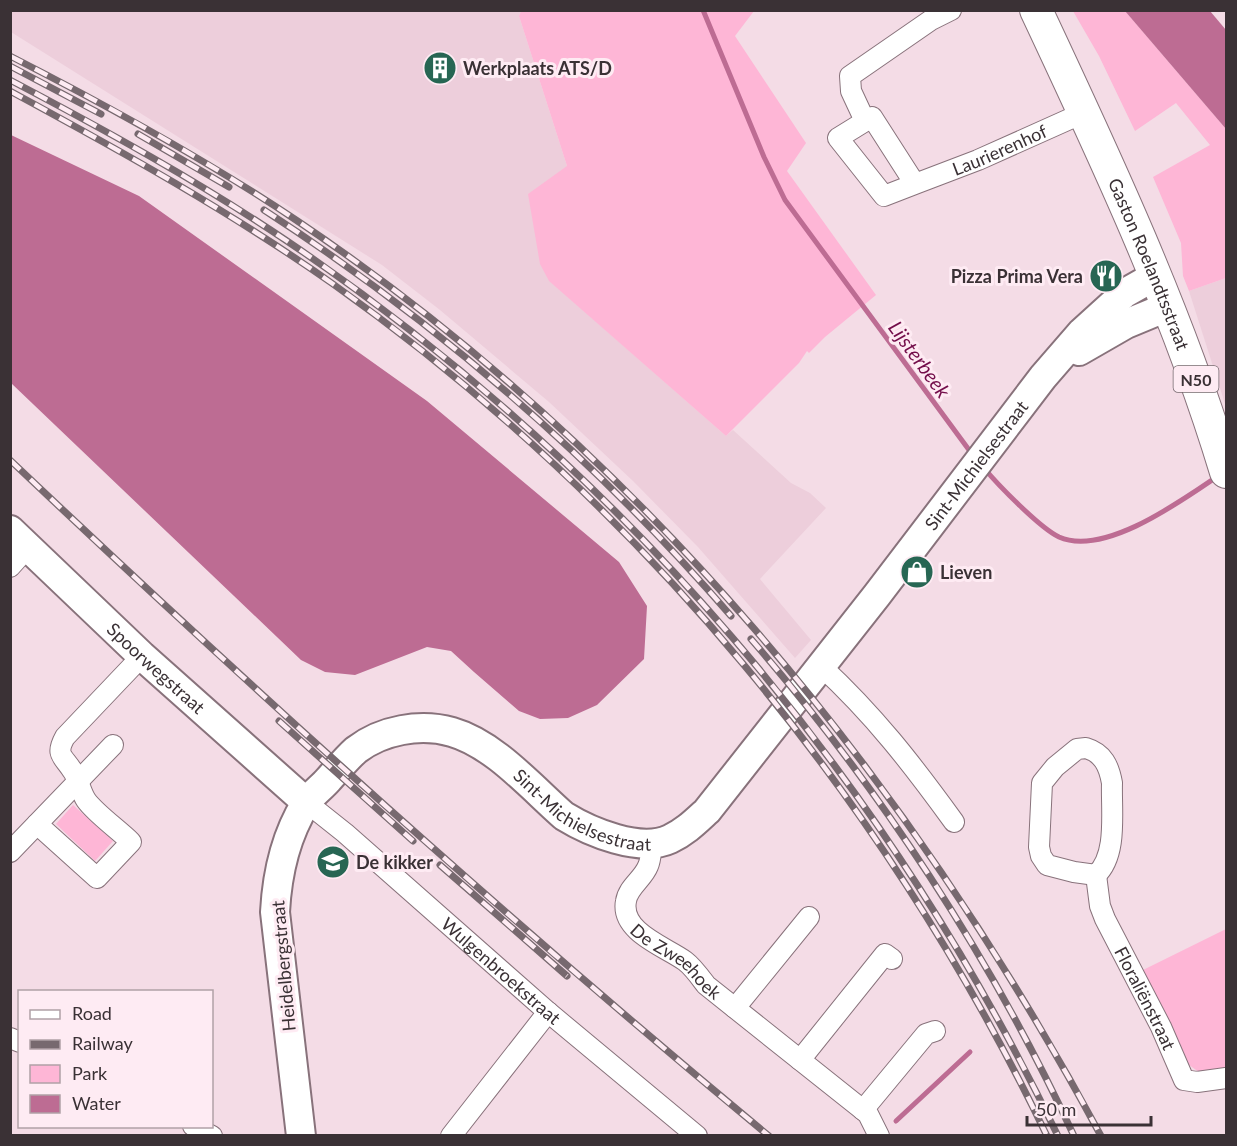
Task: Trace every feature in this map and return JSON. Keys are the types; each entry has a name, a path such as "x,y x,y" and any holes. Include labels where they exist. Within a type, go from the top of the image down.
{"main road":[{"name":"N50","path":"1036,10 1079,103"},
{"name":"Gaston Roelandtsstraat","path":"1079,103 1155,276 1201,394 1224,463"},
{"name":"Sint-Michielsestraat","path":"306,802 356,751 370,741 386,734 431,728 451,732 482,745 564,816 578,825 614,838 652,843 668,840 690,827 707,811 877,595 1043,376 1082,332 1125,293 1155,276"},
{"name":"Sint-Michielsestraat","path":"1043,376 1074,353 1116,329 1167,307"},
{"name":"Spoorwegstraat","path":"16,548 306,802"},
{"name":"Heidelbergstraat","path":"301,1136 275,912 280,869 306,802"}],"street":[{"path":"915,184 872,117 865,121 851,91 850,76 931,20 951,10"},
{"name":"Laurierenhof","path":"865,121 838,138 884,196 978,160 1079,103"},
{"path":"37,824 97,878 131,842 87,800 72,770 62,757 61,745 65,737 142,656"},
{"path":"821,666 853,696 896,743 954,822"},
{"path":"10,852 113,745"},
{"path":"1086,748 1095,751 1102,757 1110,772 1110,850 1105,867 1096,875 1047,865 1041,856 1039,847 1042,783 1055,767 1077,749 1086,748"},
{"name":"Wulgenbroekstraat","path":"306,802 345,833 548,1012 697,1136"},
{"name":"De Zweehoek","path":"652,843 649,866 628,894 625,909 631,923 644,936 687,962 706,985 868,1114 879,1136"},
{"name":"Floraliënstraat","path":"1096,875 1100,906 1105,919 1161,1027 1184,1080 1197,1082 1227,1077"},
{"name":"De Zweehoek","path":"735,1008 808,917"},
{"path":"800,1060 885,954 892,959"},
{"path":"451,1136 548,1012"},
{"path":"863,1110 926,1034 935,1031"},
{"path":"197,1128 212,1136"}],"shaded area":[{"path":"10,11 521,11 519,16 567,166 550,281 726,436 733,430 791,483 810,493 826,508 760,579 811,640 795,658 698,547 633,481 549,402 440,310 382,265 11,32"},
{"path":"1226,278 1226,407 1189,291"}],"green space":[{"path":"521,11 754,11 735,36 806,143 787,171 876,295 809,353 807,351 799,363 726,436 549,281 540,264 528,194 567,166 519,16"},
{"path":"1073,11 1125,11 1226,129 1226,278 1189,291 1183,276 1181,243 1153,177 1210,145 1176,103 1135,131 1099,56"},
{"path":"73,805 113,841 95,861 56,824"},
{"path":"1226,929 1226,1070 1199,1072 1189,1065 1143,970"}],"water":[{"path":"1125,11 1210,11 1226,30 1226,129"},
{"path":"11,135 139,196 427,401 619,562 647,606 644,659 597,705 568,718 540,719 519,711 451,651 427,647 355,675 325,672 301,660 11,383"}],"waterway":[{"name":"Lijsterbeek","path":"703,10 764,157 785,200 972,454"},
{"name":"Lijsterbeek","path":"984,468 1041,525 1059,537 1077,541 1098,539 1142,523 1218,476"},
{"name":"Lijsterbeek","path":"896,1121 970,1052"}],"railway":[{"path":"10,56 156,134 296,220 421,310 539,409 650,515 754,629 851,748 941,873 1025,1002 1101,1136"},
{"path":"10,66 101,114"},
{"path":"10,80 151,157 287,241 409,329 523,425 631,527 732,637 825,753 911,875 988,1003 1058,1136"},
{"path":"10,91 134,159 215,207 333,284 445,369 551,461 651,560 744,665 831,776 910,891 982,1012 1047,1136"},
{"path":"138,134 229,187"},
{"path":"264,210 391,299 512,397 626,503 731,616"},
{"path":"10,460 196,634 479,889 769,1136"},
{"path":"751,639 844,754 888,814 929,876 1007,1004 1074,1136"},
{"path":"279,721 413,841"},
{"path":"440,865 567,976"}],"place":[{"name":"Werkplaats ATS/D","path":"440,68"},
{"name":"Pizza Prima Vera","path":"1106,276"},
{"name":"Lieven","path":"917,572"},
{"name":"De kikker","path":"333,862"}]}
